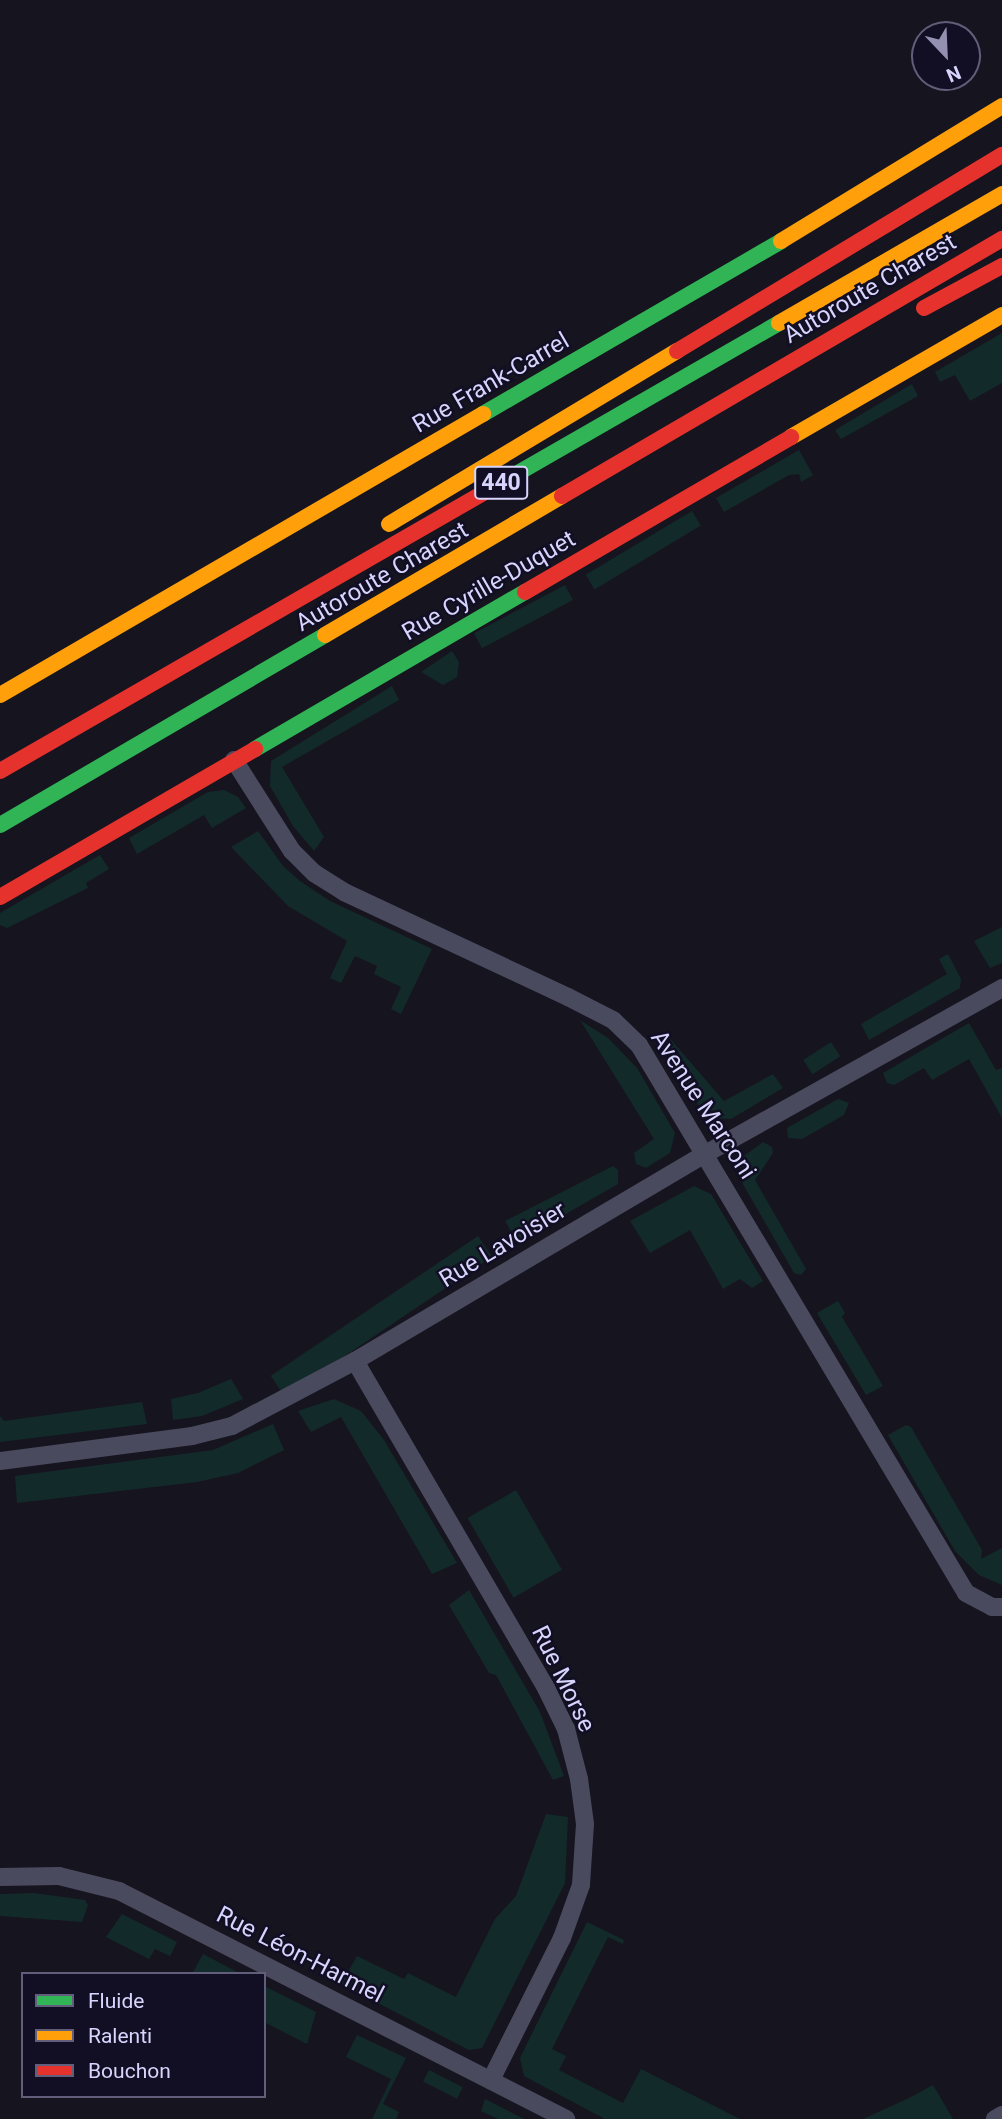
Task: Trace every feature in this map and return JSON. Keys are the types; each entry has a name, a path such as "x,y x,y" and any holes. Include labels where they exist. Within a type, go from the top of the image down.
{"main road":[{"name":"Rue Frank-Carrel","path":"0,695 834,210 1002,106"},
{"path":"190,663 367,539 1002,155"},
{"name":"Autoroute Charest","path":"0,771 1002,194"},
{"name":"Autoroute Charest","path":"0,825 1002,239"},
{"path":"910,315 1002,266"},
{"name":"Rue Cyrille-Duquet","path":"0,897 1002,315"},
{"path":"554,503 874,334"}],"street":[{"name":"Avenue Marconi","path":"234,760 292,851 314,873 345,892 613,1020 639,1045 707,1153 966,1593 992,1607 1002,1607"},
{"name":"Rue Lavoisier","path":"0,1461 192,1436 232,1426 355,1361 707,1153 1002,988"},
{"name":"Rue Morse","path":"355,1361 545,1688 566,1729 579,1779 585,1824 581,1885 562,1938 491,2080"},
{"name":"Rue Léon-Harmel","path":"0,1877 59,1876 119,1891 566,2119"},
{"path":"995,2119 1002,2115"}],"green space":[{"path":"1002,333 1002,383 970,401 955,375 940,382 935,372"},
{"path":"912,384 918,396 841,439 835,430"},
{"path":"799,450 813,475 801,482 799,474 789,475 724,512 716,498"},
{"path":"692,511 701,526 594,589 586,575"},
{"path":"565,585 573,600 482,648 474,633"},
{"path":"452,651 459,662 457,677 443,685 421,672"},
{"path":"392,686 399,700 282,767 324,837 314,851 293,826 270,786 271,761"},
{"path":"224,790 238,797 246,808 212,828 204,815 137,854 129,838 208,792"},
{"path":"258,831 283,866 300,881 330,901 432,949 401,1014 391,1009 401,987 374,974 377,966 355,956 341,983 330,978 347,941 288,906 231,847"},
{"path":"100,855 109,869 86,883 88,888 7,928 0,925 0,913"},
{"path":"1002,927 1002,963 990,968 974,941"},
{"path":"948,954 961,979 960,988 869,1040 861,1024 947,974 939,959"},
{"path":"580,1020 608,1038 637,1068 675,1133 670,1153 646,1168 636,1164 634,1153 654,1139"},
{"path":"969,1023 996,1070 1002,1068 1002,1118 969,1059 932,1080 924,1068 894,1085 887,1083 883,1073"},
{"path":"666,1034 724,1101 773,1074 783,1088 731,1119 707,1118 658,1042"},
{"path":"831,1042 840,1056 813,1074 803,1060"},
{"path":"838,1099 849,1103 844,1115 802,1139 788,1138 787,1128"},
{"path":"763,1142 772,1147 773,1153 755,1180 806,1269 801,1275 794,1273 740,1179 744,1156"},
{"path":"613,1166 618,1170 618,1184 517,1242 505,1221"},
{"path":"694,1186 711,1194 763,1281 752,1288 740,1279 723,1289 690,1230 650,1253 630,1221"},
{"path":"478,1236 492,1257 285,1397 271,1376"},
{"path":"838,1301 845,1313 842,1317 883,1386 866,1395 817,1313"},
{"path":"231,1379 243,1399 202,1416 173,1420 171,1399 198,1393"},
{"path":"334,1399 361,1411 384,1440 457,1563 432,1574 341,1417 311,1432 298,1411"},
{"path":"142,1402 147,1424 0,1442 0,1416 4,1421"},
{"path":"273,1424 284,1450 238,1473 197,1482 17,1503 15,1476 213,1450"},
{"path":"906,1425 911,1427 982,1550 981,1559 1002,1548 1002,1585 979,1575 955,1551 888,1435"},
{"path":"516,1490 562,1570 514,1598 468,1518"},
{"path":"469,1590 540,1712 564,1776 553,1780 496,1675 489,1673 449,1605"},
{"path":"546,1814 568,1817 565,1883 482,2048 469,2050 341,1984 357,1956 404,1979 408,1973 456,1997 495,1919 516,1896"},
{"path":"34,1893 85,1900 88,1905 82,1922 0,1916 0,1894"},
{"path":"122,1914 177,1942 170,1956 155,1949 149,1959 106,1937"},
{"path":"587,1922 624,1940 623,1944 608,1937 552,2049 566,2056 559,2070 623,2103 641,2069 740,2119 605,2119 524,2076 520,2058"},
{"path":"203,1954 237,1972 193,1972"},
{"path":"266,1987 316,2012 307,2044 266,2023"},
{"path":"357,2035 406,2058 383,2104 399,2112 396,2119 372,2119 391,2079 346,2057"},
{"path":"429,2070 463,2087 457,2099 423,2082"},
{"path":"933,2085 953,2119 863,2119 909,2098"},
{"path":"485,2099 524,2119 498,2119 481,2111"}],"traffic: fast":[{"path":"483,414 781,241"},
{"path":"499,484 779,323"},
{"path":"255,749 525,592"},
{"path":"0,825 325,635"}],"traffic: slow":[{"path":"781,241 1002,106"},
{"path":"779,323 1002,194"},
{"path":"791,437 1002,315"},
{"path":"389,524 677,351"},
{"path":"0,695 483,414"},
{"path":"325,635 562,496"}],"traffic: jam":[{"path":"677,351 1002,155"},
{"path":"562,496 1002,239"},
{"path":"924,308 1002,266"},
{"path":"525,592 791,437"},
{"path":"0,771 499,484"},
{"path":"0,897 255,749"}]}
